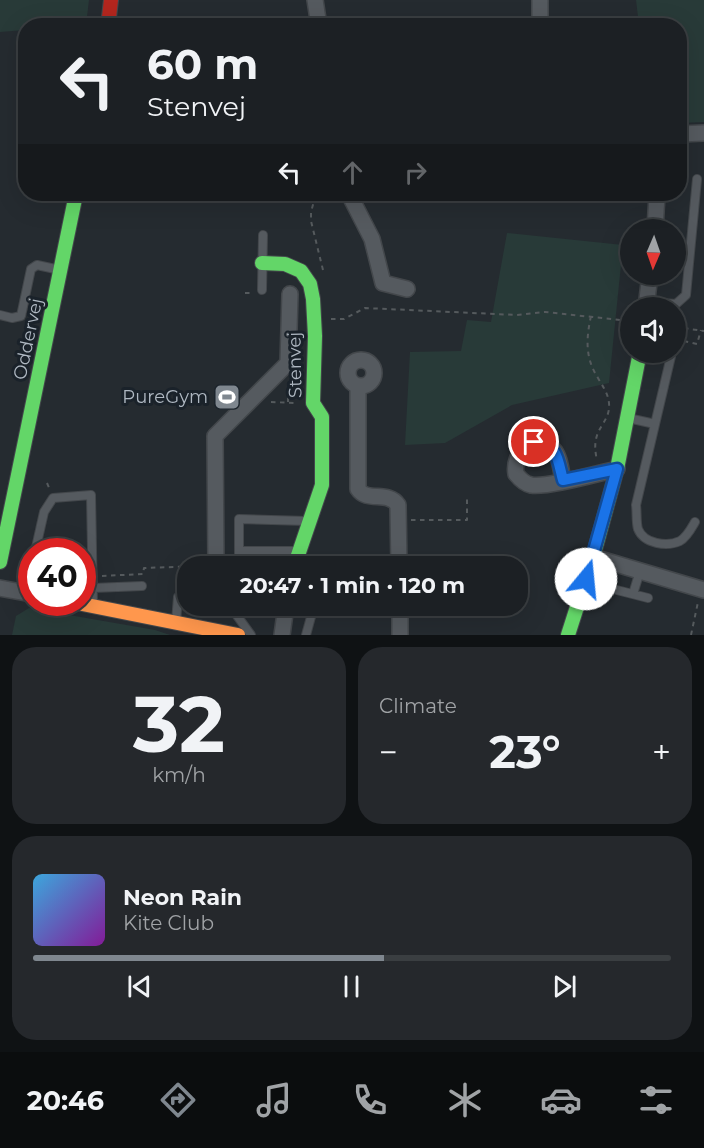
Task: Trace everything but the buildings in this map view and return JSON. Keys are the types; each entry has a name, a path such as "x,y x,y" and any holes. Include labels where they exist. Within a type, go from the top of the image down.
{"street":[{"path":"109,18 111,0"},
{"path":"315,0 318,18"},
{"path":"540,0 540,18"},
{"path":"687,134 704,133"},
{"name":"Oddervej","path":"0,562 75,201"},
{"path":"353,201 372,239 383,284 407,289"},
{"path":"656,219 657,201"},
{"name":"Stenvej","path":"262,263 284,263 296,268 307,277 315,299 313,403 322,417 321,485 297,556"},
{"path":"216,556 215,436 288,363 290,294"},
{"path":"568,635 593,557 617,469 638,363"},
{"path":"358,386 358,489 365,495 385,497 395,501 399,510 399,556"},
{"path":"563,480 617,469"},
{"path":"593,557 703,589"},
{"path":"0,588 18,591"},
{"path":"96,607 238,635"},
{"path":"282,635 285,616"},
{"path":"400,616 400,635"}],"lane":[{"path":"684,297 686,295 697,179"},
{"path":"262,235 262,290"},
{"path":"0,315 12,318 21,316 31,269 37,265 60,270"},
{"path":"669,363 636,505 638,530 645,539 651,542 670,543 683,539 695,522"},
{"path":"628,418 655,424"},
{"path":"38,538 44,512 53,498 91,495 92,538"},
{"path":"239,556 239,519 309,521"},
{"path":"239,551 299,551"},
{"path":"633,594 640,571"},
{"path":"96,582 142,586"},
{"path":"605,587 648,598"},
{"path":"176,624 177,610"},
{"path":"237,616 251,635"},
{"path":"306,635 311,616"}],"path":[{"path":"314,201 311,212 325,276"},
{"path":"314,318 344,319 365,308 517,315 545,312 620,320"},
{"path":"591,316 586,339 589,358 609,402 606,418 599,427 594,440 600,472"},
{"path":"686,329 702,331 697,344 686,341"},
{"path":"250,401 313,403"},
{"path":"399,520 467,519 467,496"},
{"path":"96,582 143,574 144,568 177,565"},
{"path":"691,635 703,589"},
{"path":"697,609 704,611"}],"shaded area":[{"path":"0,0 89,0 87,18 18,18 18,31 0,32"},
{"path":"636,0 704,0 704,122 687,123 687,18 638,18"},
{"path":"507,233 620,245 620,275 609,383 512,405 445,443 405,445 410,352 461,351 467,320 491,322"},
{"path":"16,616 75,616 155,630 170,635 12,635"}],"traffic: fast":[{"path":"0,562 75,201"},
{"path":"262,263 285,264 301,271 310,284 313,299 315,336 313,403 322,417 322,485 298,556"},
{"path":"568,635 593,557 617,469 638,363"}],"traffic: slow":[{"path":"96,607 238,635"}],"traffic: jam":[{"path":"109,18 111,0"}],"place":[{"name":"PureGym","path":"227,397"}],"route":[{"path":"534,442 546,443 556,452 563,480 617,469 586,579"}]}
